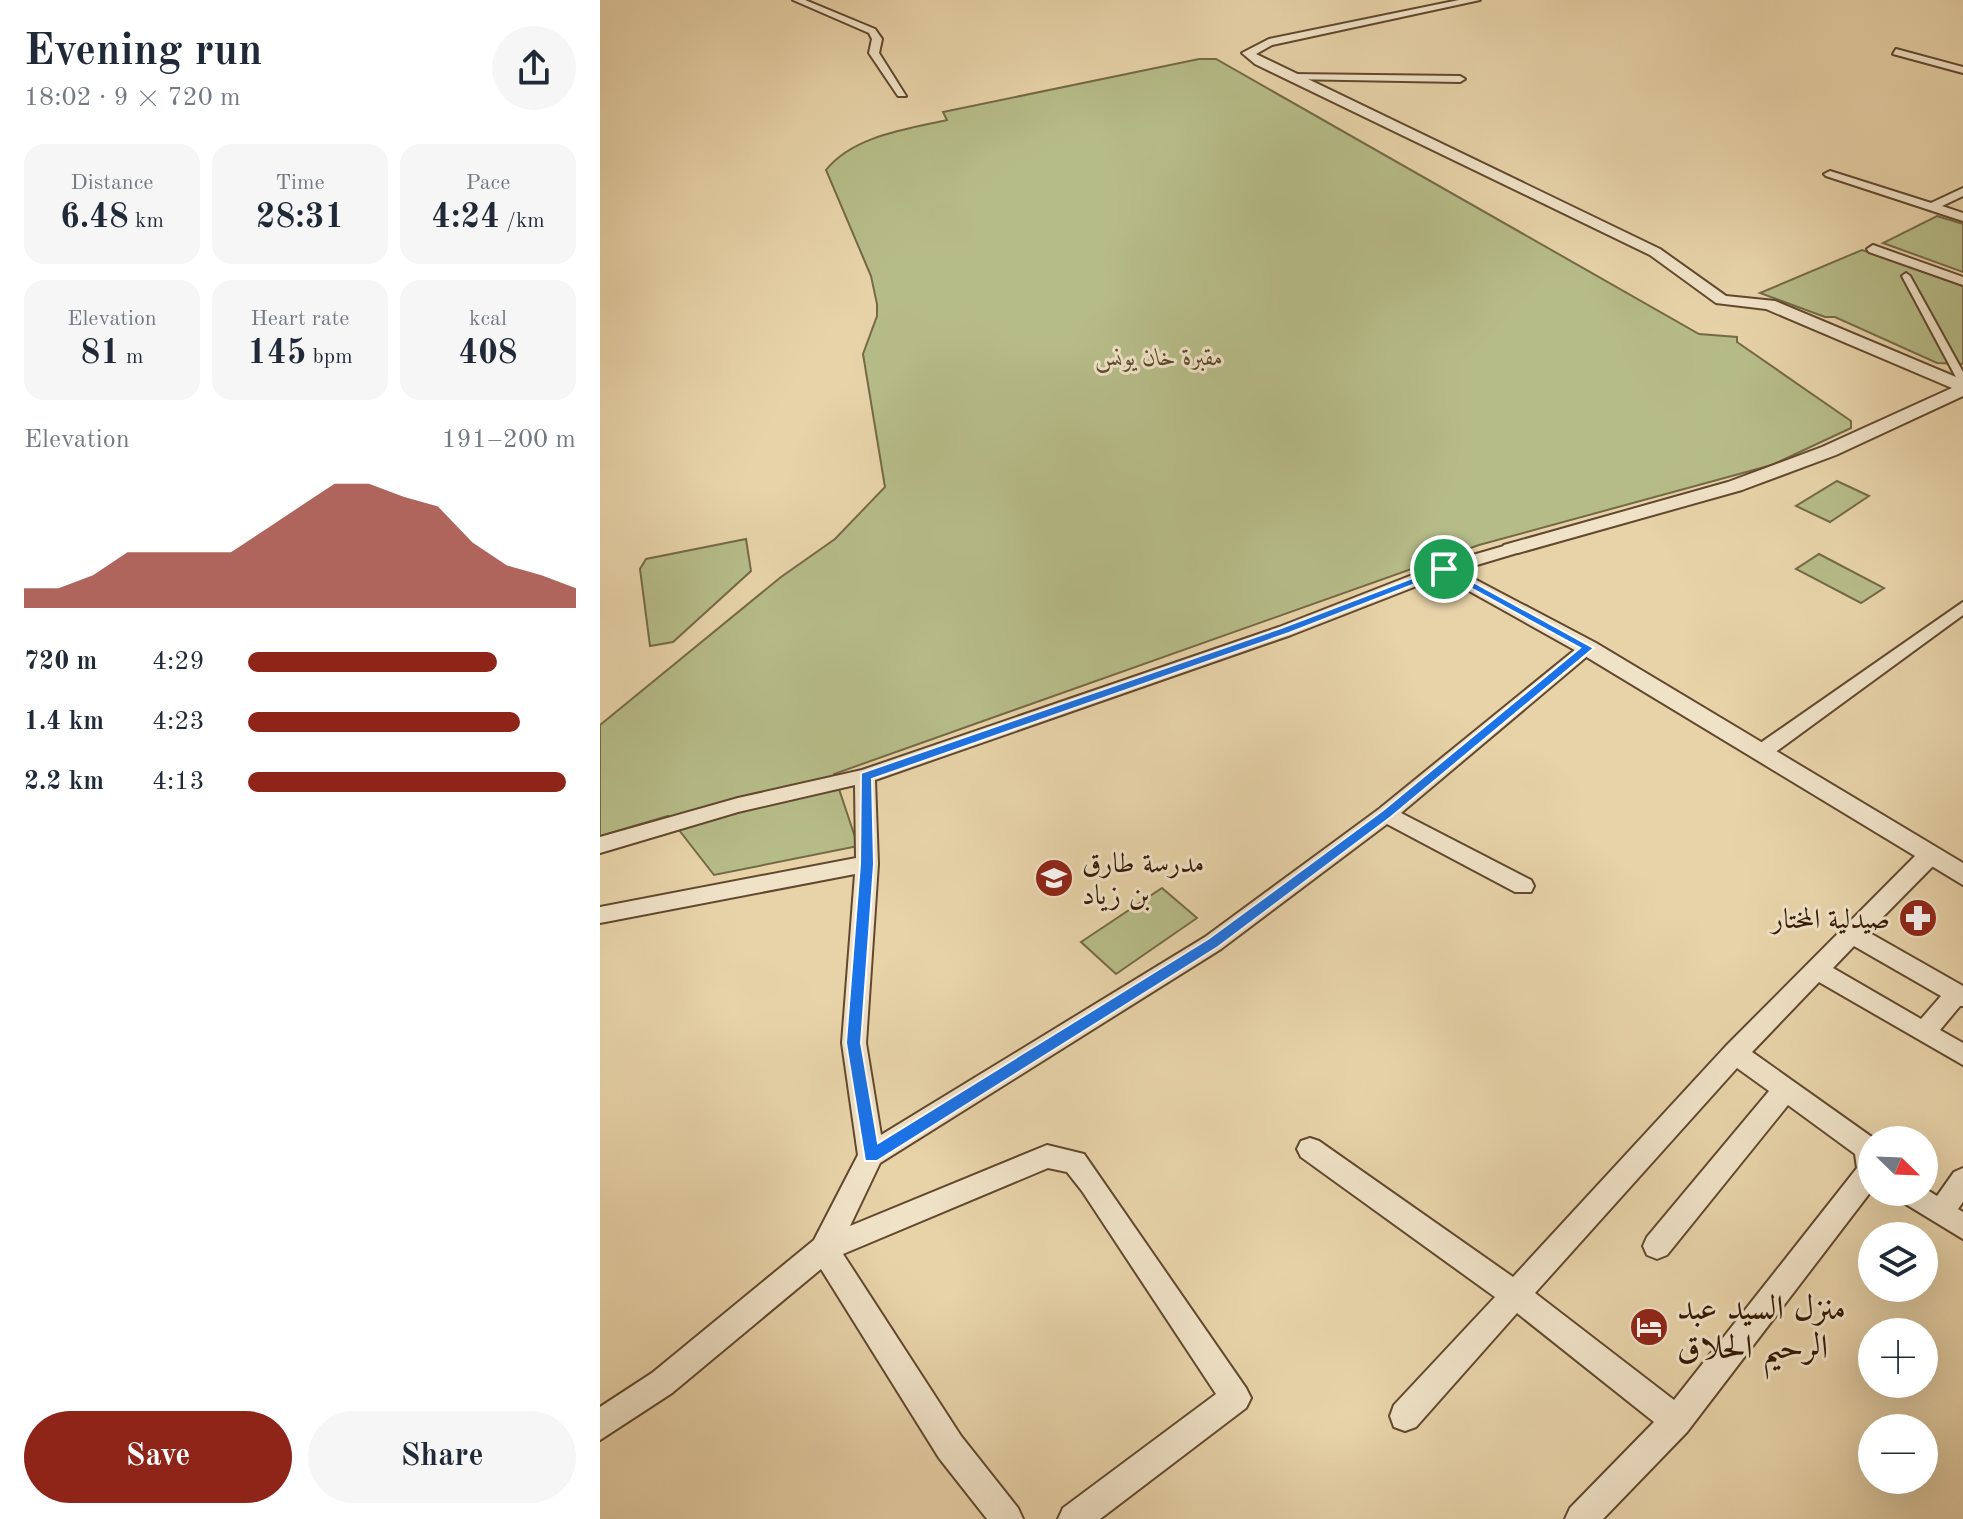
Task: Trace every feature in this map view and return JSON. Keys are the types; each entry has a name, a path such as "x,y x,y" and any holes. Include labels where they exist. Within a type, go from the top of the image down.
{"street":[{"path":"797,0 872,31 877,39 874,53 902,94"},
{"path":"1475,0 1269,42 1249,51 1259,62 1655,252 1722,300 1769,304 1963,385"},
{"path":"1896,52 1963,70"},
{"path":"1291,77 1460,79"},
{"path":"1830,174 1963,217"},
{"path":"1932,207 1963,191"},
{"path":"1873,249 1963,281"},
{"path":"1906,276 1963,385"},
{"path":"600,845 738,805 865,776 1285,631 1444,569 1735,486 1829,451 1963,385"},
{"path":"1444,569 1588,648 1763,751 1963,875"},
{"path":"1763,751 1963,607"},
{"path":"824,1249 871,1155 1213,943 1386,814 1588,648"},
{"path":"865,776 867,864 854,1043 871,1155"},
{"path":"1386,814 1523,886"},
{"path":"1405,1416 1735,1053 1930,855"},
{"path":"600,915 867,864"},
{"path":"1852,934 1960,996 1924,1032"},
{"path":"1816,969 1963,1055"},
{"path":"1735,1053 1858,1141"},
{"path":"1657,1246 1786,1089"},
{"path":"1310,1149 1441,1237 1517,1293 1676,1421"},
{"path":"600,1425 662,1383 824,1249 1047,1156 1075,1162 1236,1398 1074,1519"},
{"path":"1931,1206 1952,1219 1963,1180"},
{"path":"1582,1519 1676,1421 1858,1189"},
{"path":"824,1249 950,1447 1007,1519"}],"green space":[{"name":"مقبرة خان يونس","path":"1199,59 1216,59 1699,334 1737,337 1737,342 1851,421 1851,428 1772,465 1479,545 834,774 858,846 714,875 668,816 600,836 600,725 781,577 835,539 885,487 863,354 877,316 877,304 871,276 826,170 837,158 866,142 947,120 943,112"},
{"path":"1937,216 1963,224 1963,272 1883,243"},
{"path":"1862,250 1963,286 1963,364 1937,363 1835,317 1825,317 1760,293"},
{"path":"1837,481 1869,496 1830,522 1796,506"},
{"path":"746,539 751,571 673,642 650,646 640,569 646,559"},
{"path":"1819,554 1884,588 1861,603 1796,569"},
{"path":"1162,888 1197,918 1116,974 1081,942"}],"place":[{"name":"مدرسة طارق بن زياد","path":"1054,878"},
{"name":"صيدلية المختار","path":"1918,918"},
{"name":"منزل السيد عبد الرحيم الحلاق","path":"1649,1327"}],"route":[{"path":"1444,569 1588,648 1386,814 1213,943 871,1155 854,1043 867,864 865,776 1285,631 1444,569"}]}
